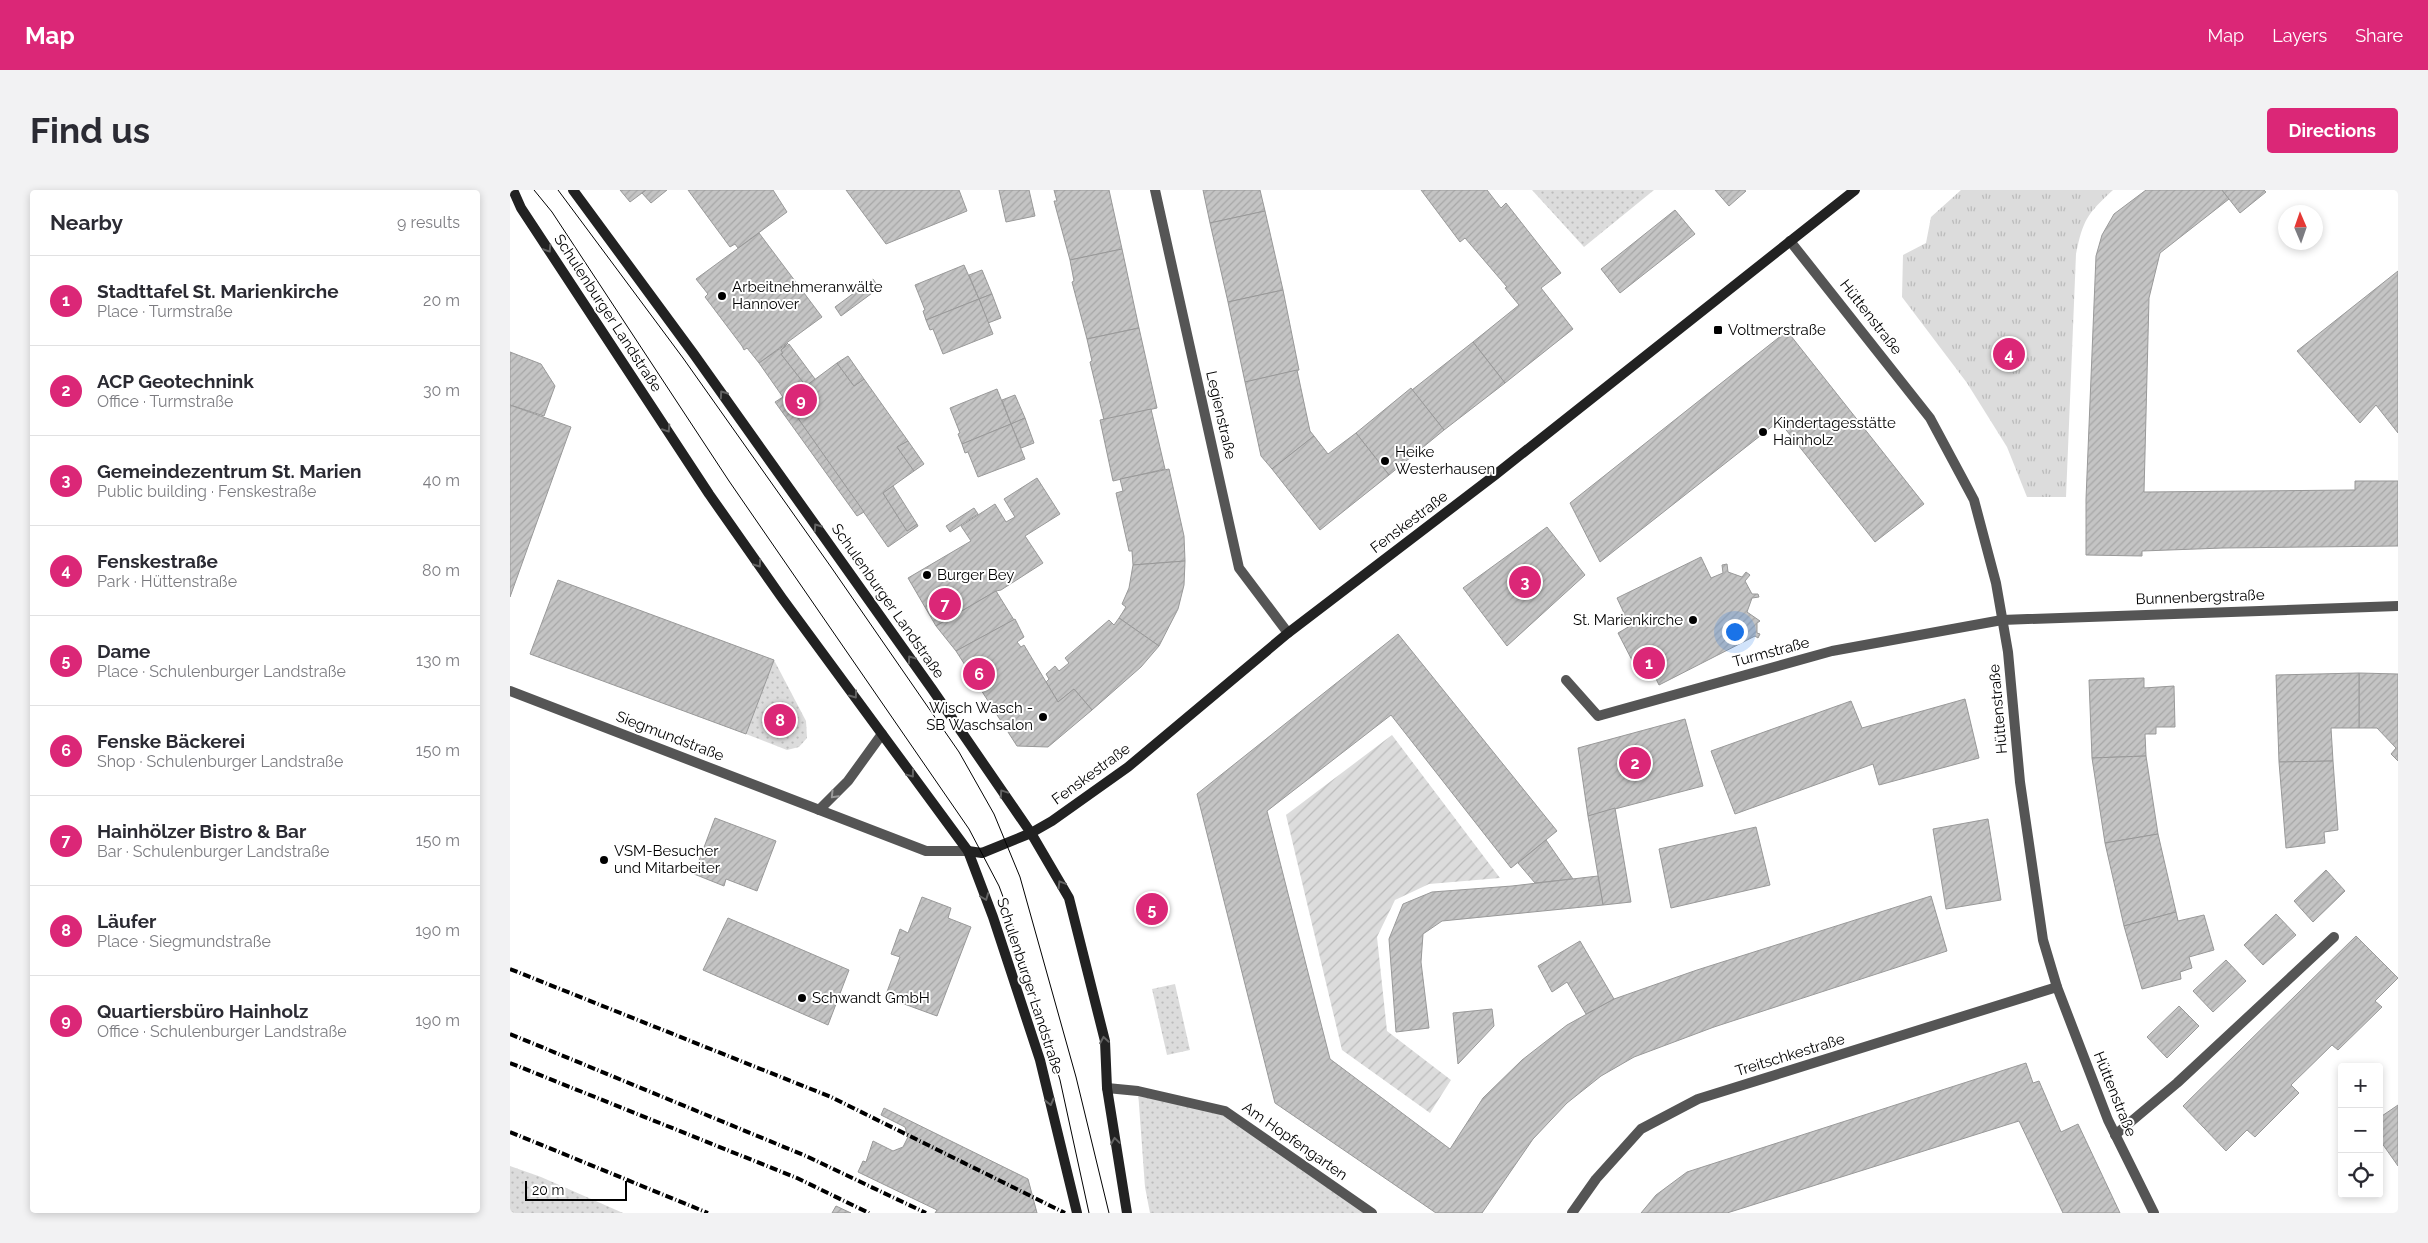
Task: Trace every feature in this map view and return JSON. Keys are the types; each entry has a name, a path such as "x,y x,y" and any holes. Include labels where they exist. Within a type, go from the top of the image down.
{"main road":[{"name":"Schulenburger Landstraße","path":"512,190 521,208 710,494 782,598 968,852 993,916 1040,1060 1077,1213"},
{"name":"Schulenburger Landstraße","path":"573,190 693,353 932,689 1030,833 1072,906 1105,1041 1107,1088 1127,1213"},
{"name":"Fenskestraße","path":"968,852 982,853 1030,833 1052,821 1128,767 1288,633 1495,475 1854,190"}],"street":[{"name":"Legienstraße","path":"1155,190 1239,568 1288,633"},
{"name":"Hüttenstraße","path":"1790,241 1930,418 1974,500 1996,583 2002,620 2023,802 2043,940 2057,987 2115,1135 2154,1213"},
{"name":"Bunnenbergstraße","path":"2002,620 2398,606"},
{"name":"Turmstraße","path":"1566,680 1598,716 1832,651 2002,620"},
{"name":"Siegmundstraße","path":"510,691 926,851 968,852"},
{"path":"819,810 848,781 882,734"},
{"path":"2115,1135 2177,1083 2334,937"},
{"name":"Treitschkestraße","path":"1572,1213 1596,1179 1641,1129 1698,1100 2057,987"},
{"name":"Am Hopfengarten","path":"1107,1088 1138,1091 1225,1111 1372,1213"}],"green space":[{"path":"1532,190 1654,190 1584,247"},
{"path":"1961,190 2113,190 2097,205 2087,218 2076,254 2066,497 2027,497 2007,447 1967,383 1902,297 1903,255 1926,243 1931,217"},
{"path":"774,660 806,721 807,738 799,747 787,750 746,734"},
{"path":"1392,735 1500,878 1429,884 1395,900 1377,937 1387,1031 1451,1080 1430,1113 1342,1050 1286,815"},
{"path":"1175,984 1190,1050 1167,1055 1152,989"},
{"path":"1138,1091 1225,1111 1372,1213 1150,1213 1145,1187"},
{"path":"510,1166 541,1177 623,1213 510,1213"}],"building":[{"path":"620,190 646,190 630,202"},
{"path":"646,190 667,190 651,203 642,193"},
{"path":"688,190 773,190 787,212 738,248 735,244 730,247"},
{"path":"846,190 959,190 967,211 886,244"},
{"path":"999,190 1029,190 1035,216 1006,222"},
{"path":"1054,190 1109,190 1122,249 1070,260 1054,201 1057,201"},
{"path":"1203,190 1260,190 1265,211 1210,223"},
{"path":"1421,190 1487,190 1501,208 1506,203 1561,273 1541,288 1573,329 1505,383 1473,342 1519,305 1505,288 1507,287 1465,238 1460,242"},
{"path":"1715,190 1744,190 1746,191 1729,206"},
{"path":"2146,190 2222,190 2229,199 2160,253 2149,298 2144,492 2355,490 2355,481 2398,481 2398,546 2223,548 2142,551 2142,556 2086,555 2086,499 2096,256 2102,235 2114,214"},
{"path":"2222,190 2264,190 2266,192 2240,213"},
{"path":"1675,210 1695,234 1620,293 1601,269"},
{"path":"1265,211 1283,290 1228,302 1210,223"},
{"path":"759,233 822,317 759,363 747,348 744,350 705,297 708,294 696,279"},
{"path":"1122,249 1139,328 1087,339 1072,282 1074,281 1070,260"},
{"path":"964,265 979,299 926,320 923,311 925,310 915,285"},
{"path":"982,270 992,294 979,299 969,275"},
{"path":"2398,271 2398,433 2376,405 2360,423 2297,351"},
{"path":"873,279 879,288 841,316 835,307"},
{"path":"1283,290 1299,370 1245,382 1228,302"},
{"path":"992,294 1001,318 988,323 979,299"},
{"path":"979,299 993,334 943,354 933,329 930,330 926,320"},
{"path":"1139,328 1157,408 1104,420 1090,362 1092,361 1087,339"},
{"path":"1787,331 1924,504 1875,542 1779,421 1600,562 1570,503"},
{"path":"1473,342 1505,383 1444,430 1412,390"},
{"path":"788,343 781,350 783,353 781,354 806,386 837,363 854,386 864,379 908,441 897,447 914,471 883,493 907,531 917,524 918,526 888,547 759,363"},
{"path":"789,344 815,379 806,386 781,354 783,353 781,350"},
{"path":"510,352 541,364 555,386 544,416 510,405"},
{"path":"848,356 864,379 854,386 837,363"},
{"path":"1297,370 1310,431 1314,436 1272,469 1261,456 1245,382"},
{"path":"1411,388 1444,430 1389,475 1356,433"},
{"path":"997,389 1011,424 962,444 958,434 960,433 950,408"},
{"path":"1015,395 1025,418 1011,424 1002,400"},
{"path":"783,397 864,512 857,516 775,402"},
{"path":"510,405 571,427 510,597"},
{"path":"1151,409 1165,469 1113,481 1100,420"},
{"path":"1025,418 1034,443 1021,448 1011,424"},
{"path":"1011,424 1025,459 978,477 968,452 965,453 962,444"},
{"path":"1356,433 1389,475 1320,530 1272,469 1314,436 1328,454"},
{"path":"908,441 924,464 914,471 897,447"},
{"path":"1169,469 1184,536 1185,561 1133,565 1132,551 1129,551 1116,493 1123,491 1120,479"},
{"path":"1037,478 1060,514 1025,536 1043,563 1001,590 996,591 936,626 908,578 971,541 961,526 995,504 1006,522 1015,517 1004,499"},
{"path":"893,486 917,524 907,531 883,493"},
{"path":"974,508 978,514 950,532 946,526"},
{"path":"1547,527 1585,575 1507,646 1463,588"},
{"name":"St. Marienkirche","path":"1701,557 1711,578 1723,573 1722,565 1727,564 1728,572 1742,577 1746,572 1750,575 1745,581 1752,594 1758,594 1759,597 1752,598 1747,612 1760,621 1757,623 1757,633 1760,634 1758,638 1755,636 1659,685 1646,658 1634,664 1618,633 1630,626 1617,598"},
{"path":"1185,561 1184,585 1178,609 1159,646 1119,618 1126,607 1122,604 1129,588 1133,565"},
{"path":"558,580 774,660 746,734 530,654"},
{"path":"996,591 1014,620 956,651 936,626"},
{"path":"1119,618 1159,646 1141,667 1092,710 1074,689 1058,702 1046,682 1049,679 1046,674 1055,666 1059,671 1069,663 1065,658 1109,620 1114,625"},
{"path":"1015,619 1024,637 1017,642 1021,647 1024,645 1058,702 1074,689 1092,710 1048,747 1017,746 956,651"},
{"path":"1398,634 1557,831 1511,868 1391,715 1267,811 1330,1059 1450,1149 1483,1098 1522,1060 1567,1025 1614,999 1697,970 1931,896 1947,951 1714,1027 1634,1057 1601,1076 1567,1103 1533,1139 1482,1213 1436,1213 1275,1103 1197,794"},
{"path":"2359,673 2398,674 2398,761 2391,754 2396,748 2377,728 2359,728"},
{"path":"2359,673 2359,728 2331,728 2333,761 2279,762 2276,675"},
{"path":"2144,678 2144,688 2174,686 2175,727 2156,727 2156,734 2145,734 2146,756 2092,758 2089,680"},
{"path":"1965,699 1979,758 1879,785 1873,764 1735,814 1711,751 1851,701 1862,728"},
{"path":"1685,719 1703,786 1588,816 1578,748"},
{"path":"2146,756 2158,834 2105,843 2092,758"},
{"path":"2333,761 2338,830 2324,832 2325,843 2286,848 2279,762"},
{"path":"1615,808 1631,902 1603,905 1588,816"},
{"path":"715,818 776,841 757,891 726,879 724,886 694,874"},
{"path":"1988,819 2001,900 1946,909 1933,829"},
{"path":"1756,827 1770,885 1671,908 1659,849"},
{"path":"2158,834 2176,912 2124,926 2105,843"},
{"path":"1546,840 1573,879 1535,883 1518,863"},
{"path":"2326,870 2345,891 2313,922 2294,901"},
{"path":"1598,876 1603,905 1442,921 1423,934 1421,962 1429,1028 1396,1032 1389,939 1403,904 1432,892 1512,886"},
{"path":"922,897 951,908 948,918 971,927 937,1016 885,997 900,957 891,954 900,929 908,933"},
{"path":"2176,912 2178,921 2204,915 2214,950 2189,957 2192,968 2180,972 2181,979 2142,989 2124,926"},
{"path":"2276,914 2296,935 2263,965 2244,945"},
{"name":"Schwandt GmbH","path":"728,918 849,970 828,1025 703,970"},
{"path":"2356,936 2398,978 2375,1001 2382,1007 2338,1050 2332,1045 2291,1085 2299,1093 2255,1137 2247,1130 2226,1151 2183,1106"},
{"path":"1580,941 1614,999 1586,1014 1567,982 1552,992 1538,966"},
{"path":"2226,960 2246,981 2213,1012 2193,991"},
{"path":"2179,1006 2199,1026 2167,1058 2147,1037"},
{"path":"1492,1009 1494,1026 1458,1064 1453,1013"},
{"path":"2026,1063 2033,1083 2039,1081 2061,1132 2078,1124 2120,1213 2063,1213 2019,1121 1727,1213 1641,1213 1656,1195 1687,1172"},
{"path":"2398,1105 2398,1166 2383,1145 2383,1115"},
{"path":"884,1108 1028,1179 1037,1213 935,1213 937,1210 858,1172 863,1161 866,1162 873,1141 893,1151 903,1147 908,1137 905,1127 881,1115"},
{"path":"836,1206 851,1213 832,1213"}],"tram line":[{"path":"534,190 552,212 729,481 969,829 999,886 1009,913 1060,1080 1089,1213"},
{"path":"558,190 683,358 831,567 959,752 994,814 1020,877 1076,1077 1109,1213"}],"railway":[{"path":"510,969 831,1097 1065,1213"},
{"path":"510,1034 806,1156 926,1213"},
{"path":"510,1063 797,1178 869,1213"},
{"path":"510,1132 708,1213"}],"place":[{"name":"Arbeitnehmeranwälte Hannover","path":"722,296"},
{"name":"Voltmerstraße","path":"1718,330"},
{"name":"Fenskestraße","path":"2009,354"},
{"name":"Quartiersbüro Hainholz","path":"801,400"},
{"name":"Kindertagesstätte Hainholz","path":"1763,432"},
{"name":"Heike Westerhausen","path":"1385,461"},
{"name":"Burger Bey","path":"927,575"},
{"name":"Gemeindezentrum St. Marien","path":"1525,582"},
{"name":"Hainhölzer Bistro & Bar","path":"945,604"},
{"name":"St. Marienkirche","path":"1693,620"},
{"name":"Stadttafel St. Marienkirche","path":"1649,663"},
{"name":"Fenske Bäckerei","path":"979,674"},
{"name":"Wisch Wasch - SB Waschsalon","path":"1043,717"},
{"name":"Läufer","path":"780,720"},
{"name":"ACP Geotechnink","path":"1635,763"},
{"name":"VSM-Besucher und Mitarbeiter","path":"604,860"},
{"name":"Dame","path":"1152,909"},
{"name":"Schwandt GmbH","path":"802,998"}]}
